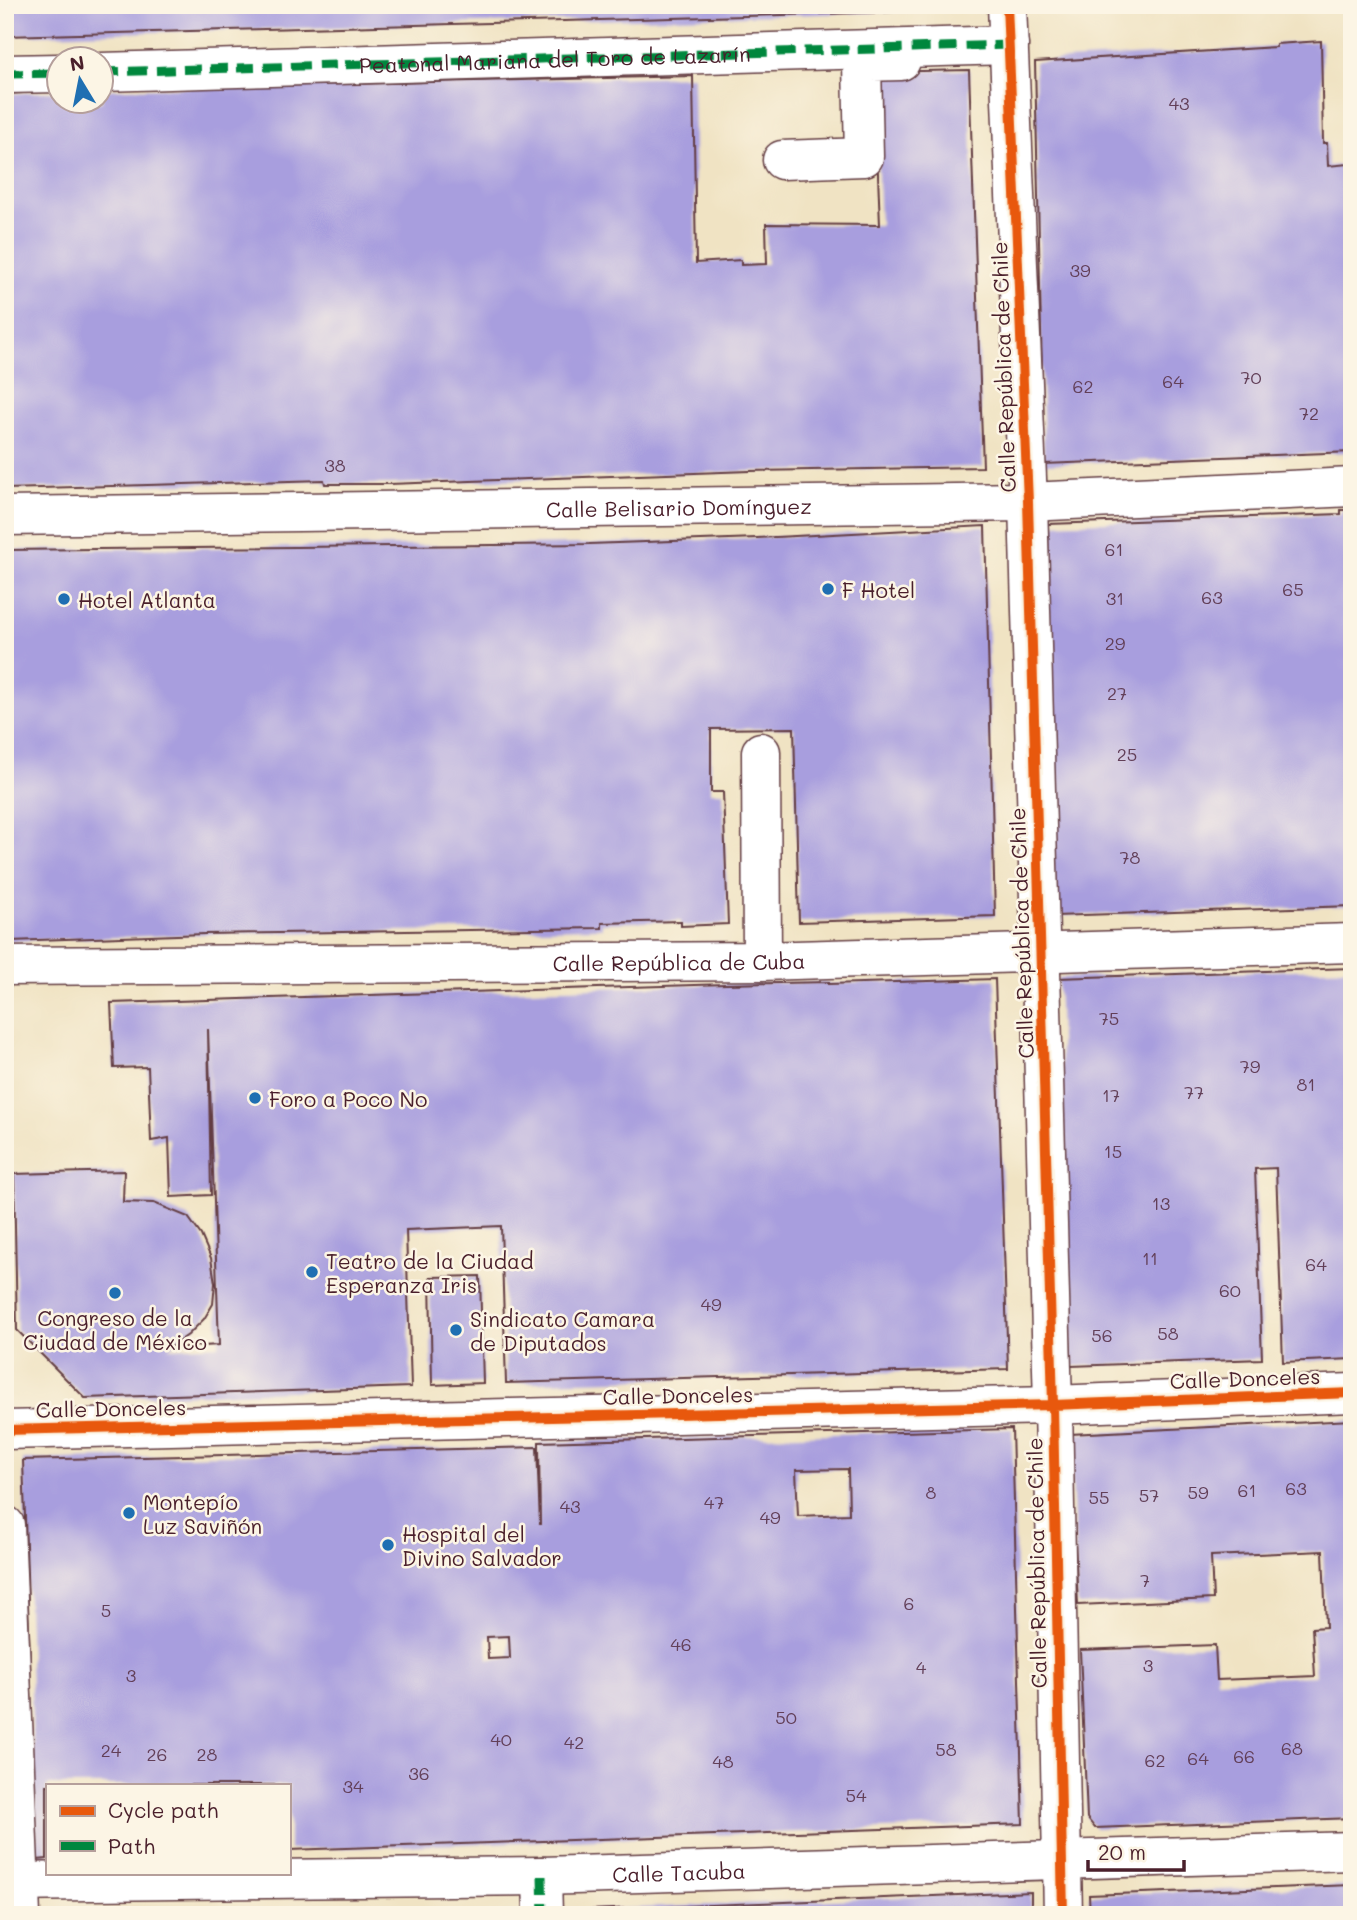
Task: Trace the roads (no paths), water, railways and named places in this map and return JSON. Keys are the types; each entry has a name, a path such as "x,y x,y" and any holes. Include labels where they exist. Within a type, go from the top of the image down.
{"street":[{"name":"Calle República de Chile","path":"1007,5 1028,502 1063,1915"},
{"name":"Peatonal Mariana del Toro de Lazarín","path":"116,72 1009,52"},
{"path":"782,160 864,157 862,62 1009,52"},
{"path":"5,75 46,74"},
{"name":"Calle Belisario Domínguez","path":"5,516 1028,502 1352,487"},
{"path":"761,752 762,961"},
{"name":"Calle República de Cuba","path":"5,966 762,961 1352,943"},
{"name":"Calle Donceles","path":"5,1430 1052,1405 1352,1393"},
{"path":"5,1525 15,1893"},
{"name":"Calle Tacuba","path":"15,1893 1352,1851"},
{"path":"542,1876 543,1915"}],"place":[{"name":"F Hotel","path":"828,589"},
{"name":"Hotel Atlanta","path":"64,599"},
{"name":"Foro a Poco No","path":"255,1098"},
{"name":"Teatro de la Ciudad Esperanza Iris","path":"312,1272"},
{"name":"Congreso de la Ciudad de México","path":"115,1293"},
{"name":"Sindicato Camara de Diputados","path":"456,1330"},
{"name":"Montepío Luz Saviñón","path":"129,1513"},
{"name":"Hospital del Divino Salvador","path":"388,1545"}]}
